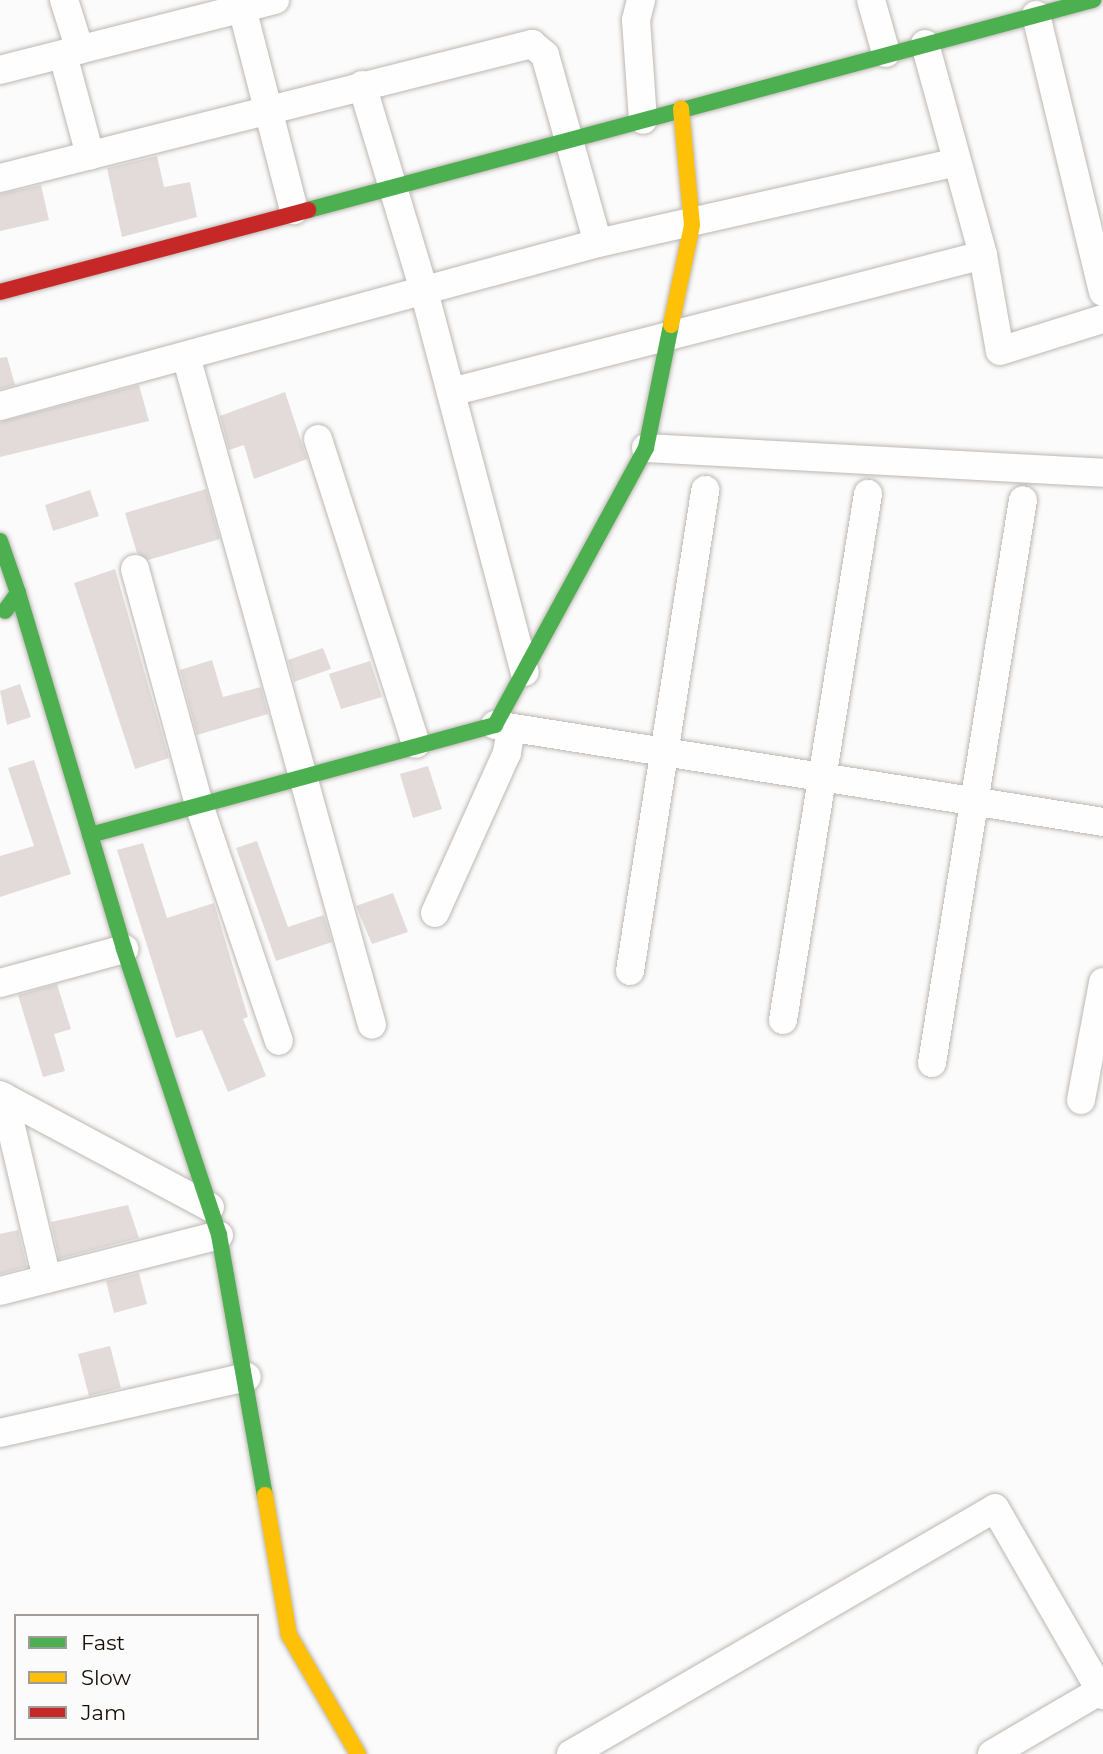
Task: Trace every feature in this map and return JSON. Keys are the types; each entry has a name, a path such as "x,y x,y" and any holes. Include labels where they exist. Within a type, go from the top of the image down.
{"street":[{"path":"64,0 90,155"},
{"path":"0,70 241,4 275,0"},
{"path":"641,0 636,20 643,120"},
{"path":"871,0 886,53"},
{"path":"0,292 294,210 392,188 886,53 1093,0"},
{"path":"241,4 294,210"},
{"path":"1036,16 1103,292"},
{"path":"0,178 532,44 545,55 598,243"},
{"path":"925,44 983,255 1000,351 1103,319"},
{"path":"362,85 424,291 525,672"},
{"path":"435,913 507,753 503,726 525,672 646,447 692,225 681,109"},
{"path":"0,407 598,243 692,225 957,162"},
{"path":"451,392 668,339 983,255"},
{"path":"186,356 372,1025"},
{"path":"318,439 416,744"},
{"path":"646,447 1103,473"},
{"path":"630,971 661,754 705,491"},
{"path":"783,1020 820,778 869,495"},
{"path":"932,1063 1023,500"},
{"path":"0,541 18,593 124,949 219,1235 247,1377 289,1634 358,1754"},
{"path":"135,569 199,805 279,1041"},
{"path":"0,614 18,593"},
{"path":"90,835 416,744 503,726 661,754 1103,822"},
{"path":"0,983 124,949"},
{"path":"1081,1100 1103,982"},
{"path":"2,1096 210,1207"},
{"path":"2,1096 47,1279"},
{"path":"0,1291 219,1235"},
{"path":"0,1433 247,1377"},
{"path":"570,1754 995,1508 1102,1692 992,1754"}],"building":[{"path":"157,156 164,187 190,182 197,217 122,237 107,168"},
{"path":"41,185 49,220 0,231 0,194"},
{"path":"7,357 15,385 0,389 0,358"},
{"path":"139,385 149,421 0,457 0,422"},
{"path":"285,392 307,459 254,479 244,445 229,450 220,416"},
{"path":"206,489 220,539 148,560 137,553 125,513"},
{"path":"90,490 99,516 53,531 45,505"},
{"path":"115,569 169,758 135,769 74,583"},
{"path":"323,648 331,669 294,682 288,660"},
{"path":"212,660 223,697 261,687 268,714 197,735 180,670"},
{"path":"370,661 382,697 341,709 329,674"},
{"path":"20,684 31,717 7,725 0,691"},
{"path":"34,760 71,874 0,897 0,856 34,846 8,768"},
{"path":"428,766 442,809 413,818 400,774"},
{"path":"257,841 288,927 324,915 332,942 276,961 236,848"},
{"path":"143,843 167,918 214,903 248,1017 243,1019 266,1076 228,1092 202,1030 176,1038 117,850"},
{"path":"393,893 408,932 372,944 356,906"},
{"path":"57,984 71,1029 54,1034 65,1071 43,1077 18,995"},
{"path":"128,1205 139,1238 59,1259 51,1222"},
{"path":"18,1230 27,1267 0,1274 0,1234"},
{"path":"139,1273 147,1304 114,1313 106,1281"},
{"path":"110,1346 121,1388 89,1396 78,1354"}],"traffic: fast":[{"path":"308,210 1093,0"},
{"path":"90,835 495,725 646,448 671,325"},
{"path":"0,541 18,593 5,611"},
{"path":"18,593 124,949 219,1235 265,1495"}],"traffic: slow":[{"path":"671,325 692,225 681,109"},
{"path":"265,1495 289,1635 358,1754"}],"traffic: jam":[{"path":"0,292 308,210"}]}
